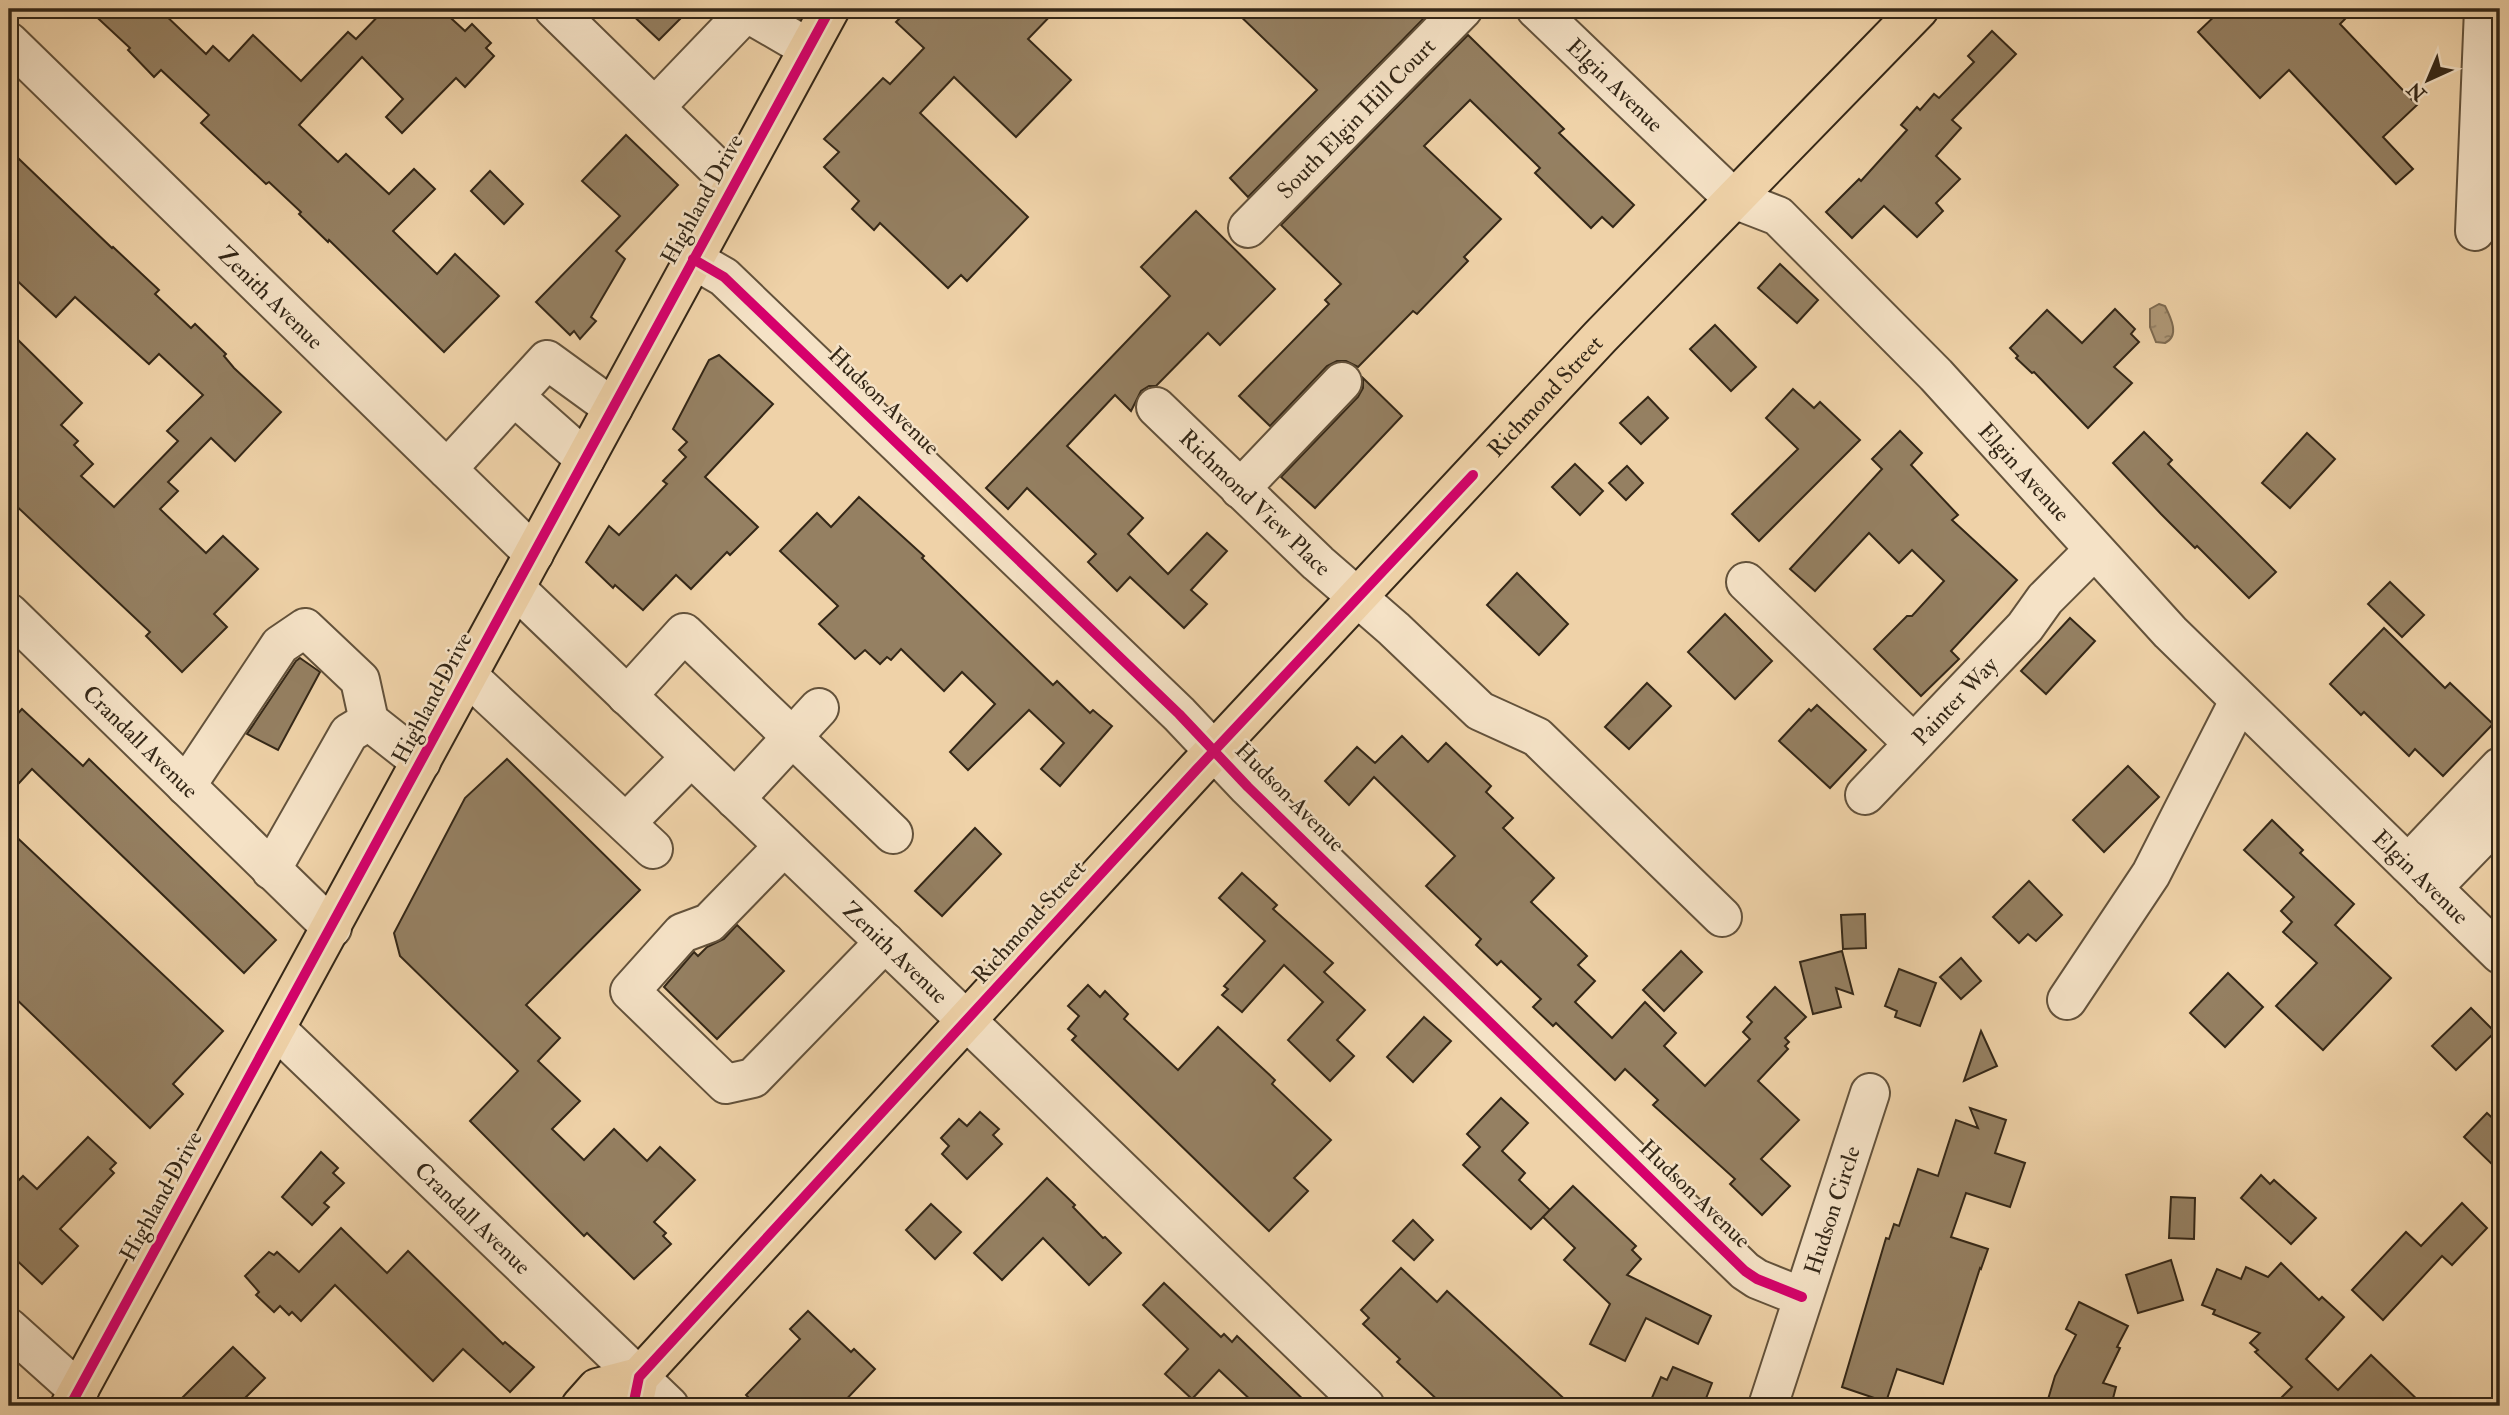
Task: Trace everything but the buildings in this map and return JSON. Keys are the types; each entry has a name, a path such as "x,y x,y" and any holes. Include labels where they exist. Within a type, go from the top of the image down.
{"main road":[{"name":"Highland Drive","path":"75,1399 830,9"},
{"name":"Richmond Street","path":"636,1392 967,1021 1214,751 1600,337 1919,9"},
{"path":"581,1406 597,1388 636,1392"}],"street":[{"path":"554,9 734,185"},
{"name":"South Elgin Hill Court","path":"1248,228 1463,9"},
{"name":"Elgin Avenue","path":"1536,9 1734,199 1778,216 1936,375 2170,632 2500,954"},
{"path":"2475,231 2484,9"},
{"path":"655,107 746,12 808,48"},
{"name":"Zenith Avenue","path":"9,42 534,554"},
{"name":"Hudson Avenue","path":"693,259 724,277 1091,629 1248,787 1745,1271 1757,1279 1802,1297"},
{"path":"447,469 547,360 613,408"},
{"path":"1240,489 1342,382"},
{"path":"513,396 585,459"},
{"name":"Richmond View Place","path":"1156,407 1240,489 1480,711 1537,737 1722,917"},
{"name":"Painter Way","path":"1746,582 1913,743 2025,627 2045,599 2094,550"},
{"name":"Zenith Avenue","path":"515,588 967,1021 1362,1405"},
{"name":"Crandall Avenue","path":"9,613 332,929"},
{"path":"186,786 280,645 305,628 360,680 369,721 421,762"},
{"path":"627,696 684,633 892,834"},
{"path":"468,676 653,849"},
{"path":"2067,1000 2151,874 2239,701"},
{"path":"735,799 819,708"},
{"path":"271,870 349,733 369,721"},
{"path":"1865,794 1913,743"},
{"path":"626,823 691,757"},
{"path":"2420,876 2500,767"},
{"path":"2420,876 2500,818"},
{"path":"784,846 681,953 630,991 726,1084 753,1078 885,943"},
{"name":"Crandall Avenue","path":"276,1029 636,1392 669,1406"},
{"name":"Hudson Circle","path":"1768,1406 1870,1093"},
{"path":"9,1328 75,1399"}],"water":[{"path":"2159,304 2165,306 2173,326 2172,336 2165,343 2156,342 2150,327 2150,309"}],"cycle path":[{"path":"70,1406 830,9"},
{"path":"693,259 724,277 1179,714 1248,787 1745,1271 1757,1279 1802,1297"},
{"path":"633,1406 639,1377 1197,769 1473,475"}]}
